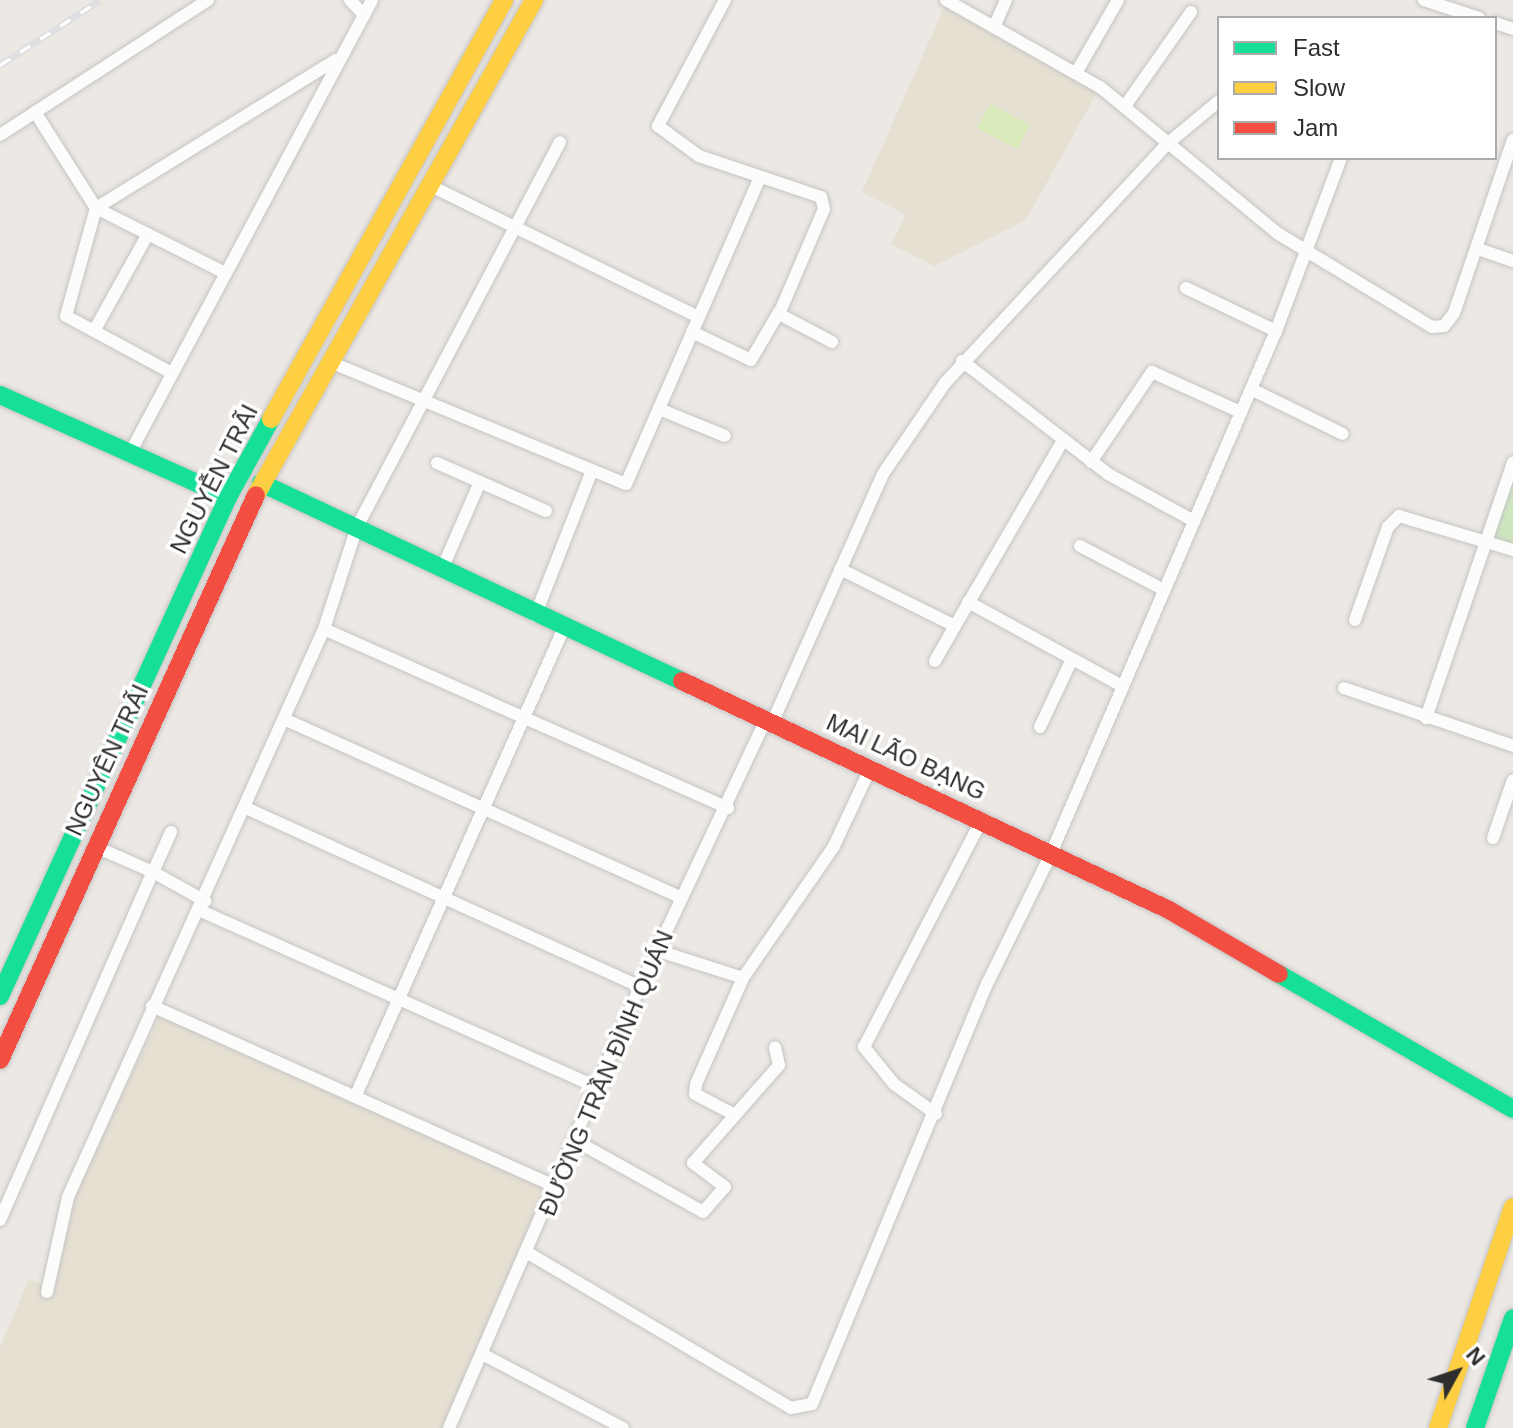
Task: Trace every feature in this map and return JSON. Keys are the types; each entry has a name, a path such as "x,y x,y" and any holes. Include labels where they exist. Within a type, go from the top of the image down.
{"main road":[{"name":"NGUYỄN TRÃI","path":"0,996 228,497 504,0"},
{"name":"NGUYỄN TRÃI","path":"261,483 534,0"},
{"path":"0,395 228,497 261,483"},
{"name":"MAI LÃO BẠNG","path":"261,483 357,527 563,630 770,720 982,819 1050,856 1169,910 1513,1109"},
{"name":"NGUYÊN TRÃI","path":"0,1060 94,846 261,483"},
{"path":"1438,1428 1513,1207"},
{"path":"1475,1428 1513,1318"}],"street":[{"path":"0,135 208,0"},
{"path":"350,0 364,15"},
{"path":"131,451 336,60 372,0"},
{"path":"692,332 751,360 779,312 824,203 816,194 759,180 672,142 658,126 725,0"},
{"path":"946,0 1076,73 1125,106 1167,144 1306,253 1432,327 1449,322 1478,249 1513,140"},
{"path":"994,27 1006,0"},
{"path":"1076,73 1118,0"},
{"path":"1424,0 1473,16"},
{"path":"1125,106 1191,12"},
{"path":"170,372 94,331 66,311 96,208 336,60"},
{"name":"ĐƯỜNG TRẦN ĐÌNH QUÁN","path":"449,1428 558,1188 680,897 728,808 892,459 962,361 1167,144 1217,103"},
{"path":"35,112 96,208 223,272"},
{"path":"47,1292 68,1197 152,1006 203,906 324,629 357,527 560,142"},
{"path":"1497,153 1508,158"},
{"path":"528,1253 791,1408 806,1408 936,1114 988,982 1050,856 1276,331 1340,160"},
{"path":"330,362 422,404 591,473 629,482 759,180"},
{"path":"429,185 698,317"},
{"path":"94,331 148,234"},
{"path":"1478,249 1513,261"},
{"path":"1186,288 1276,331"},
{"path":"779,312 832,342"},
{"path":"962,361 1091,462 1194,521"},
{"path":"1091,462 1152,372 1240,412"},
{"path":"1251,389 1343,434"},
{"path":"659,409 725,436"},
{"path":"935,661 1064,439"},
{"path":"1426,718 1513,462"},
{"path":"437,463 546,511"},
{"path":"535,616 591,473"},
{"path":"442,569 480,482"},
{"path":"1355,620 1394,518 1408,515 1513,550"},
{"path":"1080,546 1164,590"},
{"path":"840,569 955,626"},
{"path":"968,602 1122,686"},
{"path":"324,629 728,808"},
{"path":"355,1097 444,898 481,806 563,630"},
{"path":"1040,727 1072,659"},
{"path":"1344,688 1513,746"},
{"path":"284,719 680,897"},
{"path":"735,1115 695,1094 696,1084 743,978 834,846 871,767"},
{"path":"1493,838 1513,780"},
{"path":"246,808 640,987"},
{"path":"936,1114 894,1084 864,1047 982,819"},
{"path":"0,1220 171,832"},
{"path":"94,846 153,872 203,906 399,1000 599,1088"},
{"path":"659,951 743,978"},
{"path":"152,1006 558,1188"},
{"path":"578,1142 703,1212 725,1187 693,1163 779,1065 775,1047"},
{"path":"484,1355 623,1428"}],"shaded area":[{"path":"947,1 1100,87 1026,220 934,266 891,244 906,215 862,192"},
{"path":"160,1015 547,1183 443,1428 0,1428 0,1347 29,1279 54,1289 70,1204"}],"green space":[{"path":"990,104 1030,125 1017,149 977,128"},
{"path":"1513,463 1513,550 1487,540"}],"railway":[{"path":"0,65 100,0"}],"traffic: fast":[{"path":"0,395 228,497"},
{"path":"0,996 228,497 271,419"},
{"path":"261,483 682,681"},
{"path":"1279,974 1513,1109"},
{"path":"1475,1428 1513,1318"}],"traffic: slow":[{"path":"271,419 504,0"},
{"path":"256,495 534,0"},
{"path":"1438,1428 1513,1207"}],"traffic: jam":[{"path":"0,1060 256,495"},
{"path":"682,681 1169,910 1279,974"}]}
